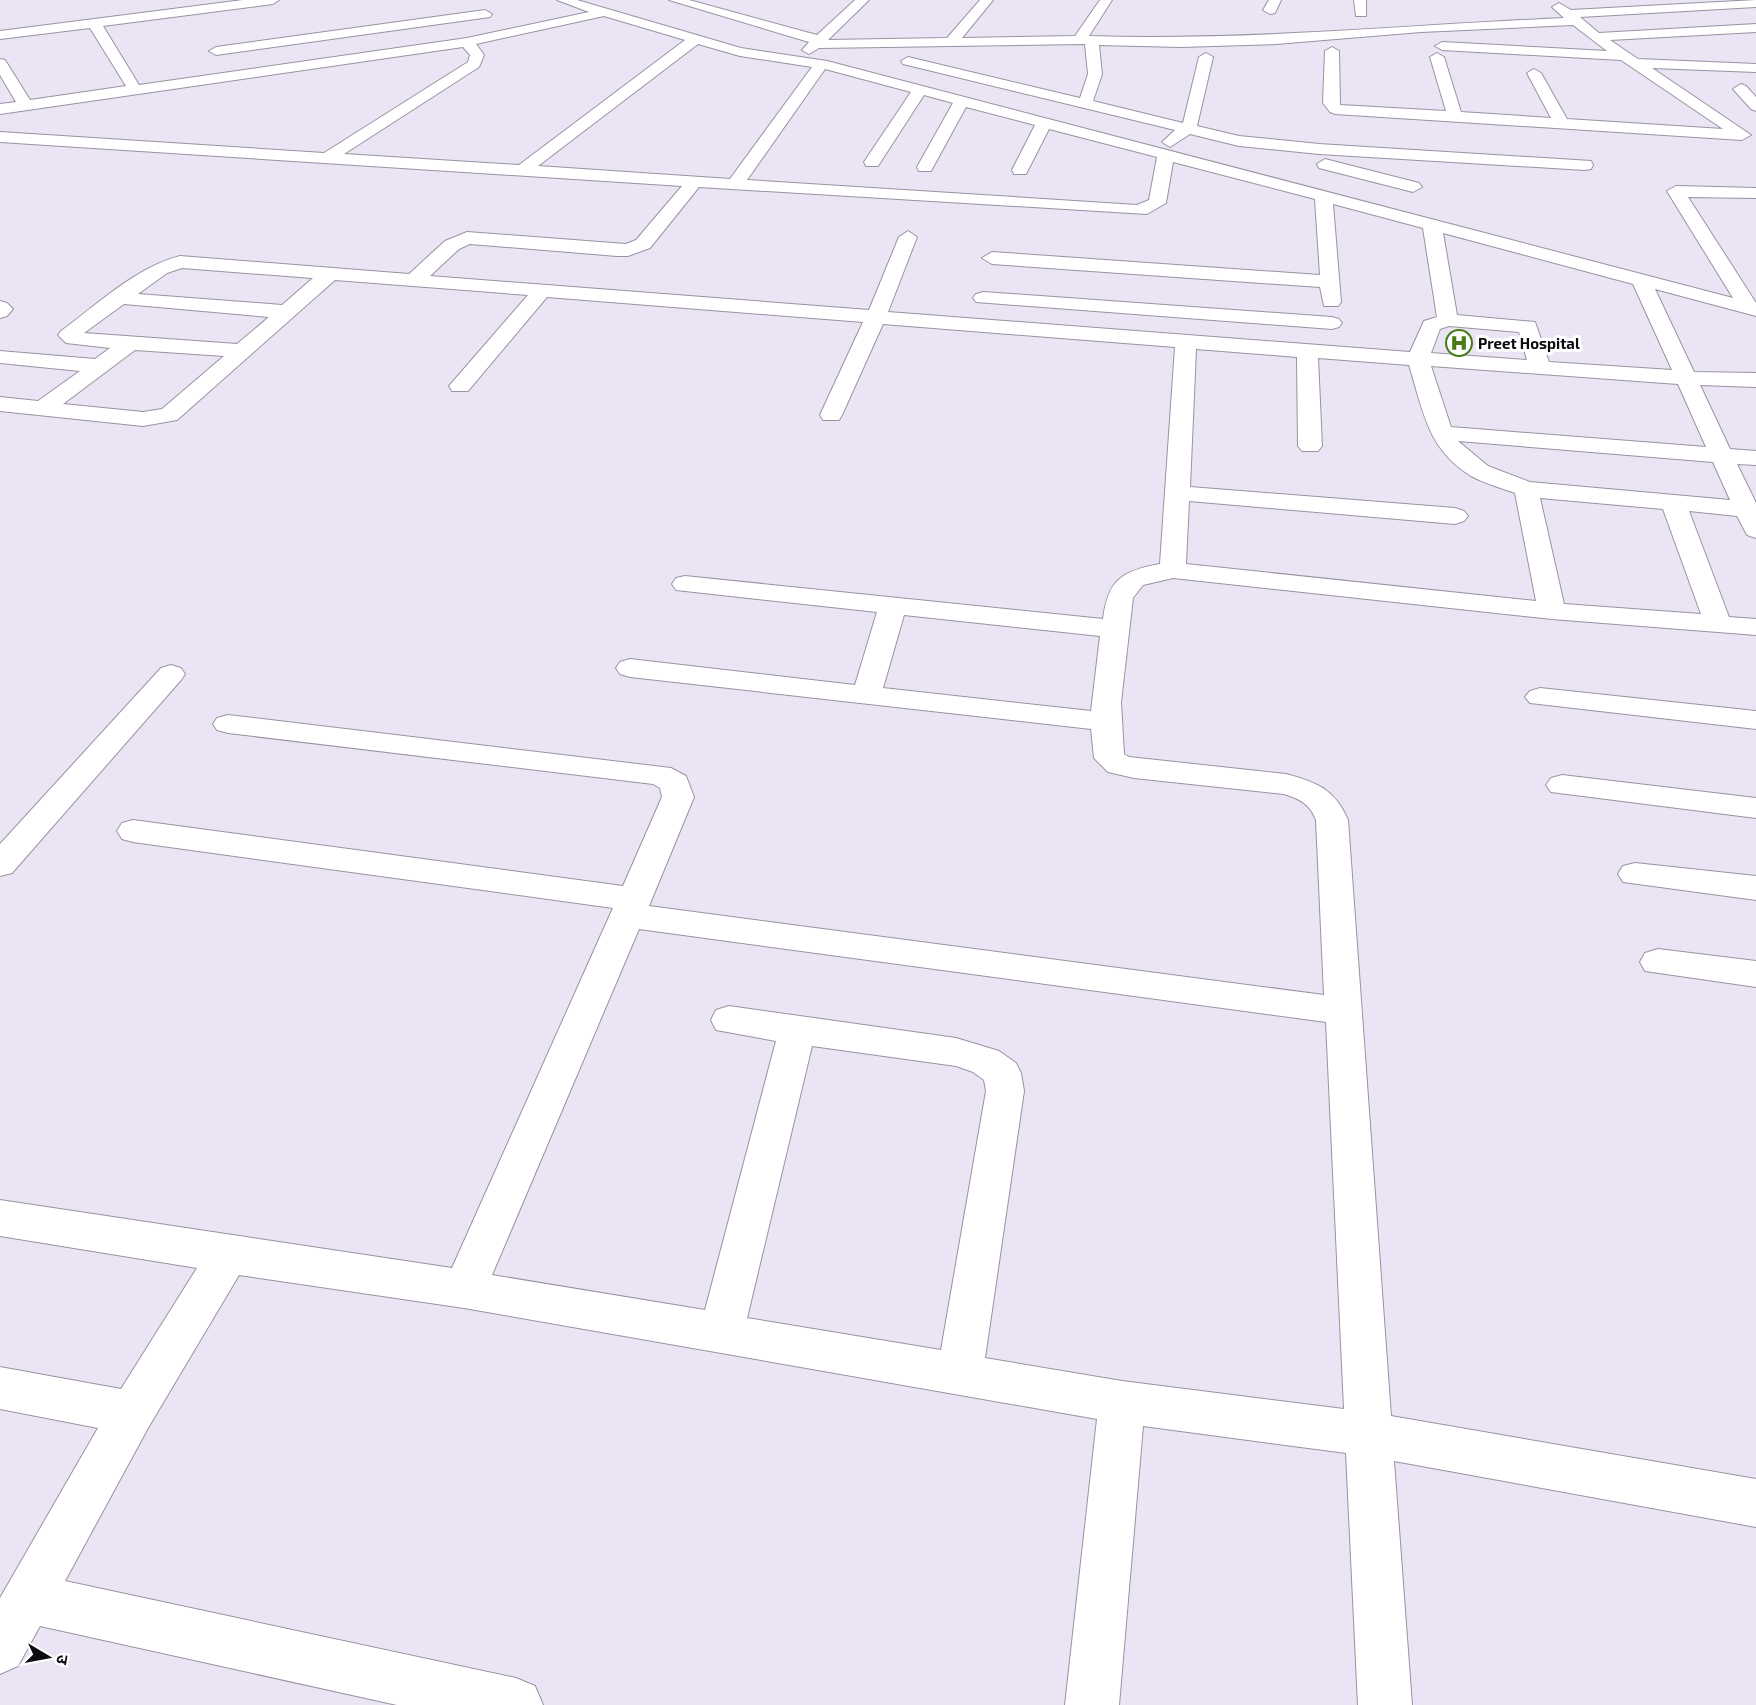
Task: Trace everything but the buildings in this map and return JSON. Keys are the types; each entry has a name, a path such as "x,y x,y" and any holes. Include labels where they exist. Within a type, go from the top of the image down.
{"street":[{"path":"0,35 273,0"},
{"path":"563,0 601,6 740,52 822,64 1641,280 1749,313"},
{"path":"675,0 820,42 1085,40 1163,43 1276,40 1422,28 1560,10 1756,3"},
{"path":"694,6 708,0"},
{"path":"795,60 820,42 863,0"},
{"path":"952,41 987,0"},
{"path":"1084,104 1092,91 1096,77 1096,62 1085,40 1094,18 1106,0"},
{"path":"452,4 531,29"},
{"path":"0,109 467,42 531,29 601,6"},
{"path":"740,18 756,6"},
{"path":"1560,10 1596,37 1756,144"},
{"path":"179,12 192,25"},
{"path":"216,51 484,14"},
{"path":"1094,18 1115,20"},
{"path":"1259,21 1283,20"},
{"path":"94,23 134,88"},
{"path":"1596,37 1756,28"},
{"path":"204,38 235,74"},
{"path":"523,171 696,39"},
{"path":"1021,40 1025,58"},
{"path":"327,158 474,64 477,55 467,42"},
{"path":"1390,43 1756,68"},
{"path":"1332,51 1331,103 1335,109 1742,135"},
{"path":"0,137 1147,209 1157,203 1161,153 1190,126 1206,57"},
{"path":"908,61 1084,104 1319,149 1585,165"},
{"path":"735,184 822,64"},
{"path":"1443,65 1455,117"},
{"path":"2,69 25,105"},
{"path":"997,110 1019,72"},
{"path":"1556,74 1528,73 1562,124"},
{"path":"1623,76 1705,87"},
{"path":"872,162 920,90"},
{"path":"925,167 962,101"},
{"path":"1020,170 1044,122"},
{"path":"1239,133 1413,187"},
{"path":"415,279 452,245 466,238 617,250 636,248 643,244 695,181"},
{"path":"1749,313 1676,191 1756,193"},
{"path":"1324,196 1334,353"},
{"path":"1432,225 1448,320"},
{"path":"831,415 876,317 908,237"},
{"path":"976,325 995,250 1330,282"},
{"path":"245,351 73,339 68,335 160,269 180,262 1307,351 1686,378 1756,380"},
{"path":"0,404 154,419 177,409 331,273"},
{"path":"1641,280 1751,520"},
{"path":"460,386 542,291"},
{"path":"119,298 286,312"},
{"path":"983,298 1332,323"},
{"path":"0,307 3,309 0,312"},
{"path":"1540,368 1527,326 1448,320 1431,325 1418,359 1442,433 1450,448 1463,461 1526,489 1673,502 1751,520"},
{"path":"1173,570 1186,341"},
{"path":"45,407 130,343"},
{"path":"1307,351 1310,446"},
{"path":"0,357 100,366"},
{"path":"1442,433 1756,458"},
{"path":"1526,489 1552,611"},
{"path":"1178,493 1455,516"},
{"path":"1673,502 1718,624"},
{"path":"1386,1705 1332,820 1326,803 1309,791 1286,784 1119,765 1109,758 1105,746 1106,722 1119,598 1124,586 1144,575 1173,570 1552,611 1756,627"},
{"path":"685,584 1116,629"},
{"path":"866,695 893,605"},
{"path":"630,668 1106,722"},
{"path":"0,865 171,674"},
{"path":"1540,697 1756,720"},
{"path":"228,724 660,775 675,783 678,797 464,1289"},
{"path":"1562,785 1756,808"},
{"path":"133,831 631,907 1344,1011"},
{"path":"1635,874 1756,888"},
{"path":"1658,962 1756,974"},
{"path":"729,1020 956,1052 987,1060 1002,1073 1005,1091 960,1374"},
{"path":"721,1333 797,1030"},
{"path":"0,1218 228,1255 464,1289 1122,1402 1369,1434 1756,1503"},
{"path":"0,1648 132,1413 228,1255"},
{"path":"0,1388 132,1413"},
{"path":"1092,1705 1122,1402"},
{"path":"29,1598 516,1705"}],"place":[{"name":"Preet Hospital","path":"1459,343"}]}
